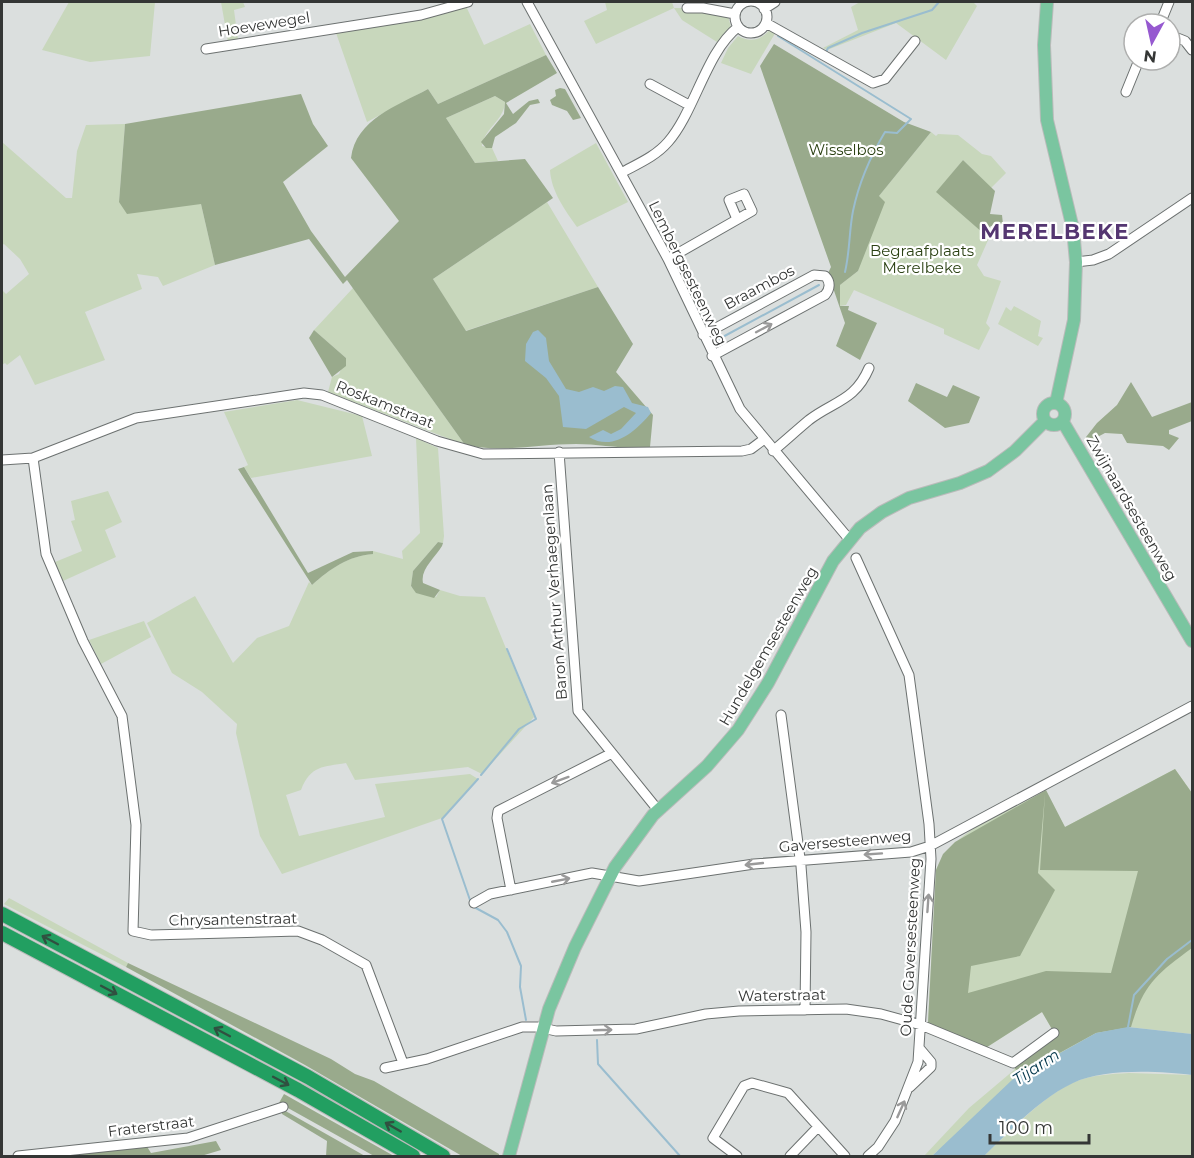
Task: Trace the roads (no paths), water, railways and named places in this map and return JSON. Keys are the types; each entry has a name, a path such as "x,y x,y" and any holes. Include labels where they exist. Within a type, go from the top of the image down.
{"highway":[{"path":"2,914 308,1077 443,1156"},
{"path":"2,933 298,1090 413,1156"}],"main road":[{"path":"1047,2 1044,45 1047,120 1073,229 1076,262 1074,321 1056,403"},
{"path":"1056,403 1065,410 1063,422 1052,426 1045,421 1044,410 1049,404 1056,403"},
{"name":"Hundelgemsesteenweg","path":"509,1156 560,979 610,876 632,841 658,810 707,766 738,730 768,682 833,561 849,539 860,528 899,502 971,478 997,465 1045,421"},
{"name":"Zwijnaardsesteenweg","path":"1063,422 1192,641"}],"street":[{"name":"Hoevewegel","path":"206,49 421,15 468,2"},
{"name":"Lembergsesteenweg","path":"527,2 668,259 712,356 740,409 763,440 849,539"},
{"path":"755,2 764,9 766,23 762,28 752,33 738,27 735,14 741,3 755,2"},
{"path":"764,9 775,2"},
{"path":"687,8 703,8 735,14"},
{"path":"766,23 873,82 885,79 915,41"},
{"path":"621,173 662,149 670,140 724,40 738,27"},
{"path":"1126,92 1134,72"},
{"path":"650,84 689,105"},
{"path":"1076,262 1094,260 1109,254 1192,198"},
{"path":"668,259 737,219"},
{"name":"Braambos","path":"703,335 814,274 825,276 828,280 829,286 825,296 712,356"},
{"path":"773,451 810,420 853,394 868,368"},
{"name":"Roskamstraat","path":"2,460 33,458 136,418 304,393 322,395 467,451 507,455 560,452 742,451 751,449 763,440"},
{"name":"Baron Arthur Verhaegenlaan","path":"560,452 575,701 578,711 658,810"},
{"name":"Chrysantenstraat","path":"33,458 46,554 83,641 122,716 135,825 133,931 142,935 298,931 322,940 366,965 403,1063"},
{"name":"Oude Gaversesteenweg","path":"856,558 909,675 930,846 920,1049 910,1088 895,1121 878,1147 868,1156"},
{"name":"Gaversesteenweg","path":"474,903 490,894 592,873 639,881 799,860 911,852 930,846 1192,706"},
{"path":"780,715 806,932 805,1010"},
{"path":"511,890 497,818 498,811 612,753"},
{"name":"Waterstraat","path":"544,1029 636,1029 739,1011 863,1011 921,1025 1013,1063 1054,1033"},
{"path":"385,1068 427,1059 522,1027 544,1029"},
{"name":"Oude Gaversesteenweg","path":"910,1088 931,1067 931,1062 920,1049"},
{"path":"737,1156 713,1138 748,1083 767,1085 788,1093 817,1128 845,1156"},
{"name":"Fraterstraat","path":"18,1156 188,1138 283,1107"},
{"path":"790,1156 817,1128"}],"water":[{"path":"538,330 546,338 549,361 566,389 579,392 593,387 604,391 615,386 623,387 632,403 648,407 651,413 631,432 615,441 598,441 589,437 603,430 611,434 621,429 636,413 624,407 586,429 563,427 559,396 546,378 525,361 526,344 533,332"},
{"name":"Tijarm","path":"1128,1027 1192,1034 1192,1075 1132,1072 1085,1078 1048,1098 984,1156 932,1156 1012,1080 1096,1033"}],"waterway":[{"path":"826,52 828,48 862,33 932,10 939,2"},
{"path":"778,36 911,119 897,133 885,132 866,170 853,211 845,272"},
{"path":"719,339 819,285"},
{"path":"481,775 519,729 536,719 507,649"},
{"path":"471,903 442,819 478,779"},
{"path":"474,907 498,920 507,932 521,966 520,987 526,1020"},
{"path":"1128,1027 1134,995 1167,959 1192,940"},
{"path":"597,1040 598,1064 680,1156"}],"district":[{"name":"MERELBEKE","path":"1055,231"}],"park label":[{"name":"Wisselbos","path":"846,149"},
{"name":"Begraafplaats Merelbeke","path":"922,258"}]}
